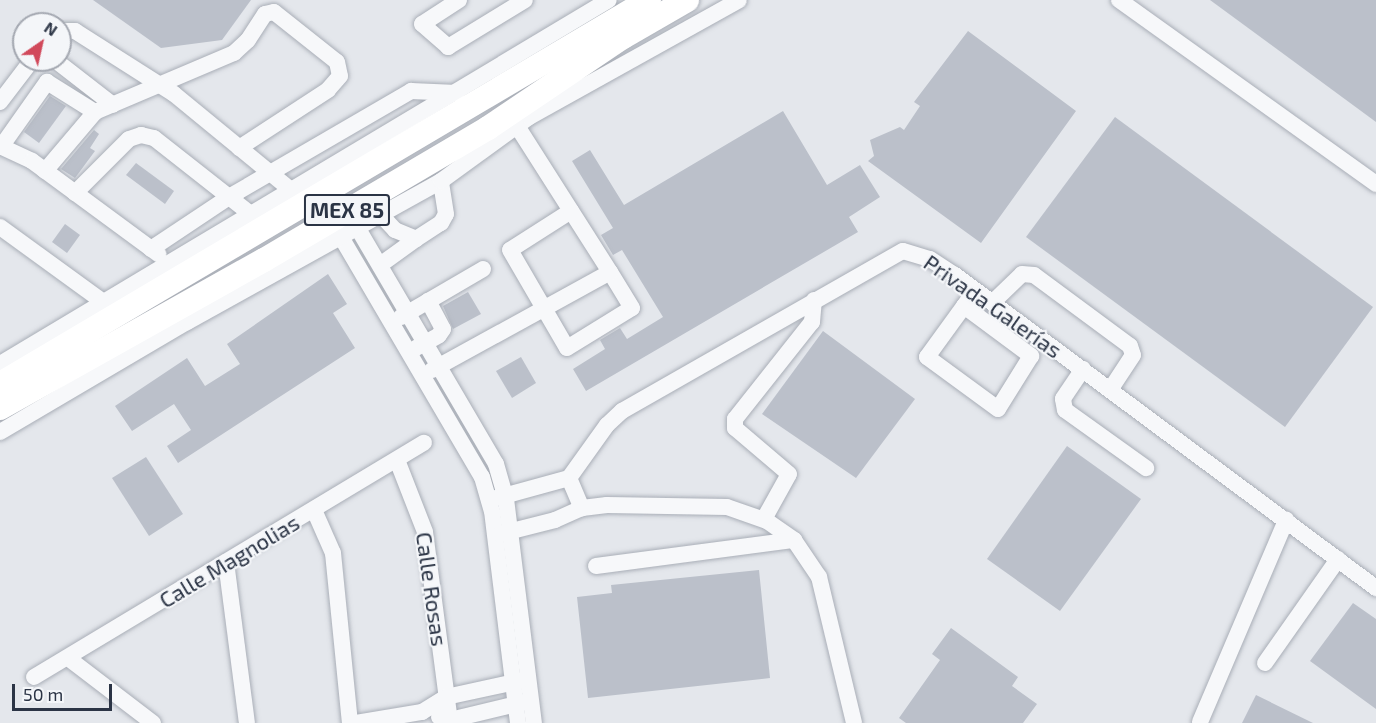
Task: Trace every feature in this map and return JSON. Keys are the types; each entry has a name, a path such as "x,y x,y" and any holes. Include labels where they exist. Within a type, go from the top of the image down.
{"highway":[{"path":"539,45 648,0"},
{"name":"MEX 85","path":"0,384 648,0"},
{"name":"MEX 85","path":"0,408 264,260 372,207 518,119 623,37 687,0"},
{"path":"372,207 390,195 494,141"},
{"path":"186,322 257,270 264,260"}],"street":[{"path":"459,0 422,24 448,47 525,0"},
{"path":"0,364 102,301 171,263 539,45 609,0"},
{"path":"0,432 186,322 341,237 357,227 372,207 441,181 494,141 518,119 739,0"},
{"path":"1119,0 1376,184"},
{"path":"45,171 95,112 234,53 269,11 337,62 340,76 328,90 239,148"},
{"path":"72,31 159,84 292,191"},
{"path":"0,102 23,72"},
{"path":"70,72 113,105"},
{"path":"95,112 47,82 1,146 45,171 171,263"},
{"path":"151,249 229,197 411,91 457,93"},
{"path":"518,119 570,211 632,308 567,348 510,249 570,211"},
{"path":"75,194 129,139 141,135 154,138 252,214"},
{"path":"380,265 441,223 446,214 441,181"},
{"path":"372,207 395,230 416,239"},
{"path":"0,227 102,301"},
{"path":"357,227 496,464 505,493 502,533 519,681 523,702 534,723"},
{"path":"341,237 482,477 502,533"},
{"name":"Privada Galerías","path":"569,478 607,425 622,411 903,251 930,259 993,302 1376,588"},
{"path":"392,322 483,269"},
{"path":"423,375 544,311 610,272"},
{"path":"993,302 1022,274 1029,272 1130,346 1133,355 1110,390"},
{"path":"964,306 1031,356 998,410 927,357 975,290"},
{"path":"764,519 789,474 735,428 735,419 812,322 814,300"},
{"path":"409,351 443,329 428,301"},
{"path":"1083,369 1064,399 1065,410 1146,468"},
{"name":"Calle Magnolias","path":"34,677 424,443"},
{"name":"Calle Rosas","path":"397,460 425,532 450,721"},
{"path":"489,500 505,493 569,478 582,508"},
{"path":"502,533 555,520 582,508 727,507 764,519 794,540 811,561 825,593 857,722"},
{"path":"314,510 333,553 350,723"},
{"path":"1200,722 1286,520"},
{"path":"596,566 794,540"},
{"path":"1265,663 1338,559"},
{"path":"226,562 247,723"},
{"path":"68,658 153,723"},
{"path":"356,723 422,712 446,698 519,681"},
{"path":"422,712 450,721 523,702"},
{"path":"518,723 523,702"}],"building":[{"path":"93,0 251,0 222,40 161,48"},
{"path":"1210,0 1376,0 1376,122"},
{"path":"968,31 1076,111 981,243 868,161 874,156 870,140 900,127 904,130 920,106 914,102"},
{"path":"50,96 66,106 39,143 24,132"},
{"path":"783,111 827,185 860,165 880,197 849,217 858,232 586,391 573,369 605,349 600,340 620,328 627,339 663,317 622,250 613,255 601,235 613,228 572,161 590,150 624,205"},
{"path":"1115,117 1373,307 1285,427 1026,237"},
{"path":"94,130 99,134 90,148 95,151 75,178 61,169"},
{"path":"136,163 174,191 165,204 126,175"},
{"path":"65,224 80,235 67,253 52,242"},
{"path":"328,274 347,304 333,313 355,348 178,463 167,446 191,430 174,404 132,431 115,406 187,358 205,386 240,364 227,344"},
{"path":"468,292 481,314 453,329 443,306"},
{"path":"823,331 915,399 856,478 762,414"},
{"path":"521,357 536,383 512,398 496,371"},
{"path":"1067,446 1141,499 1060,611 987,559"},
{"path":"146,457 183,514 149,536 112,478"},
{"path":"759,570 770,678 588,698 577,597 612,593 611,585"},
{"path":"1353,603 1376,619 1376,709 1310,661"},
{"path":"951,628 1018,677 1012,686 1037,704 1023,723 906,723 899,718 940,660 932,654"},
{"path":"1256,695 1313,723 1242,723"}]}
